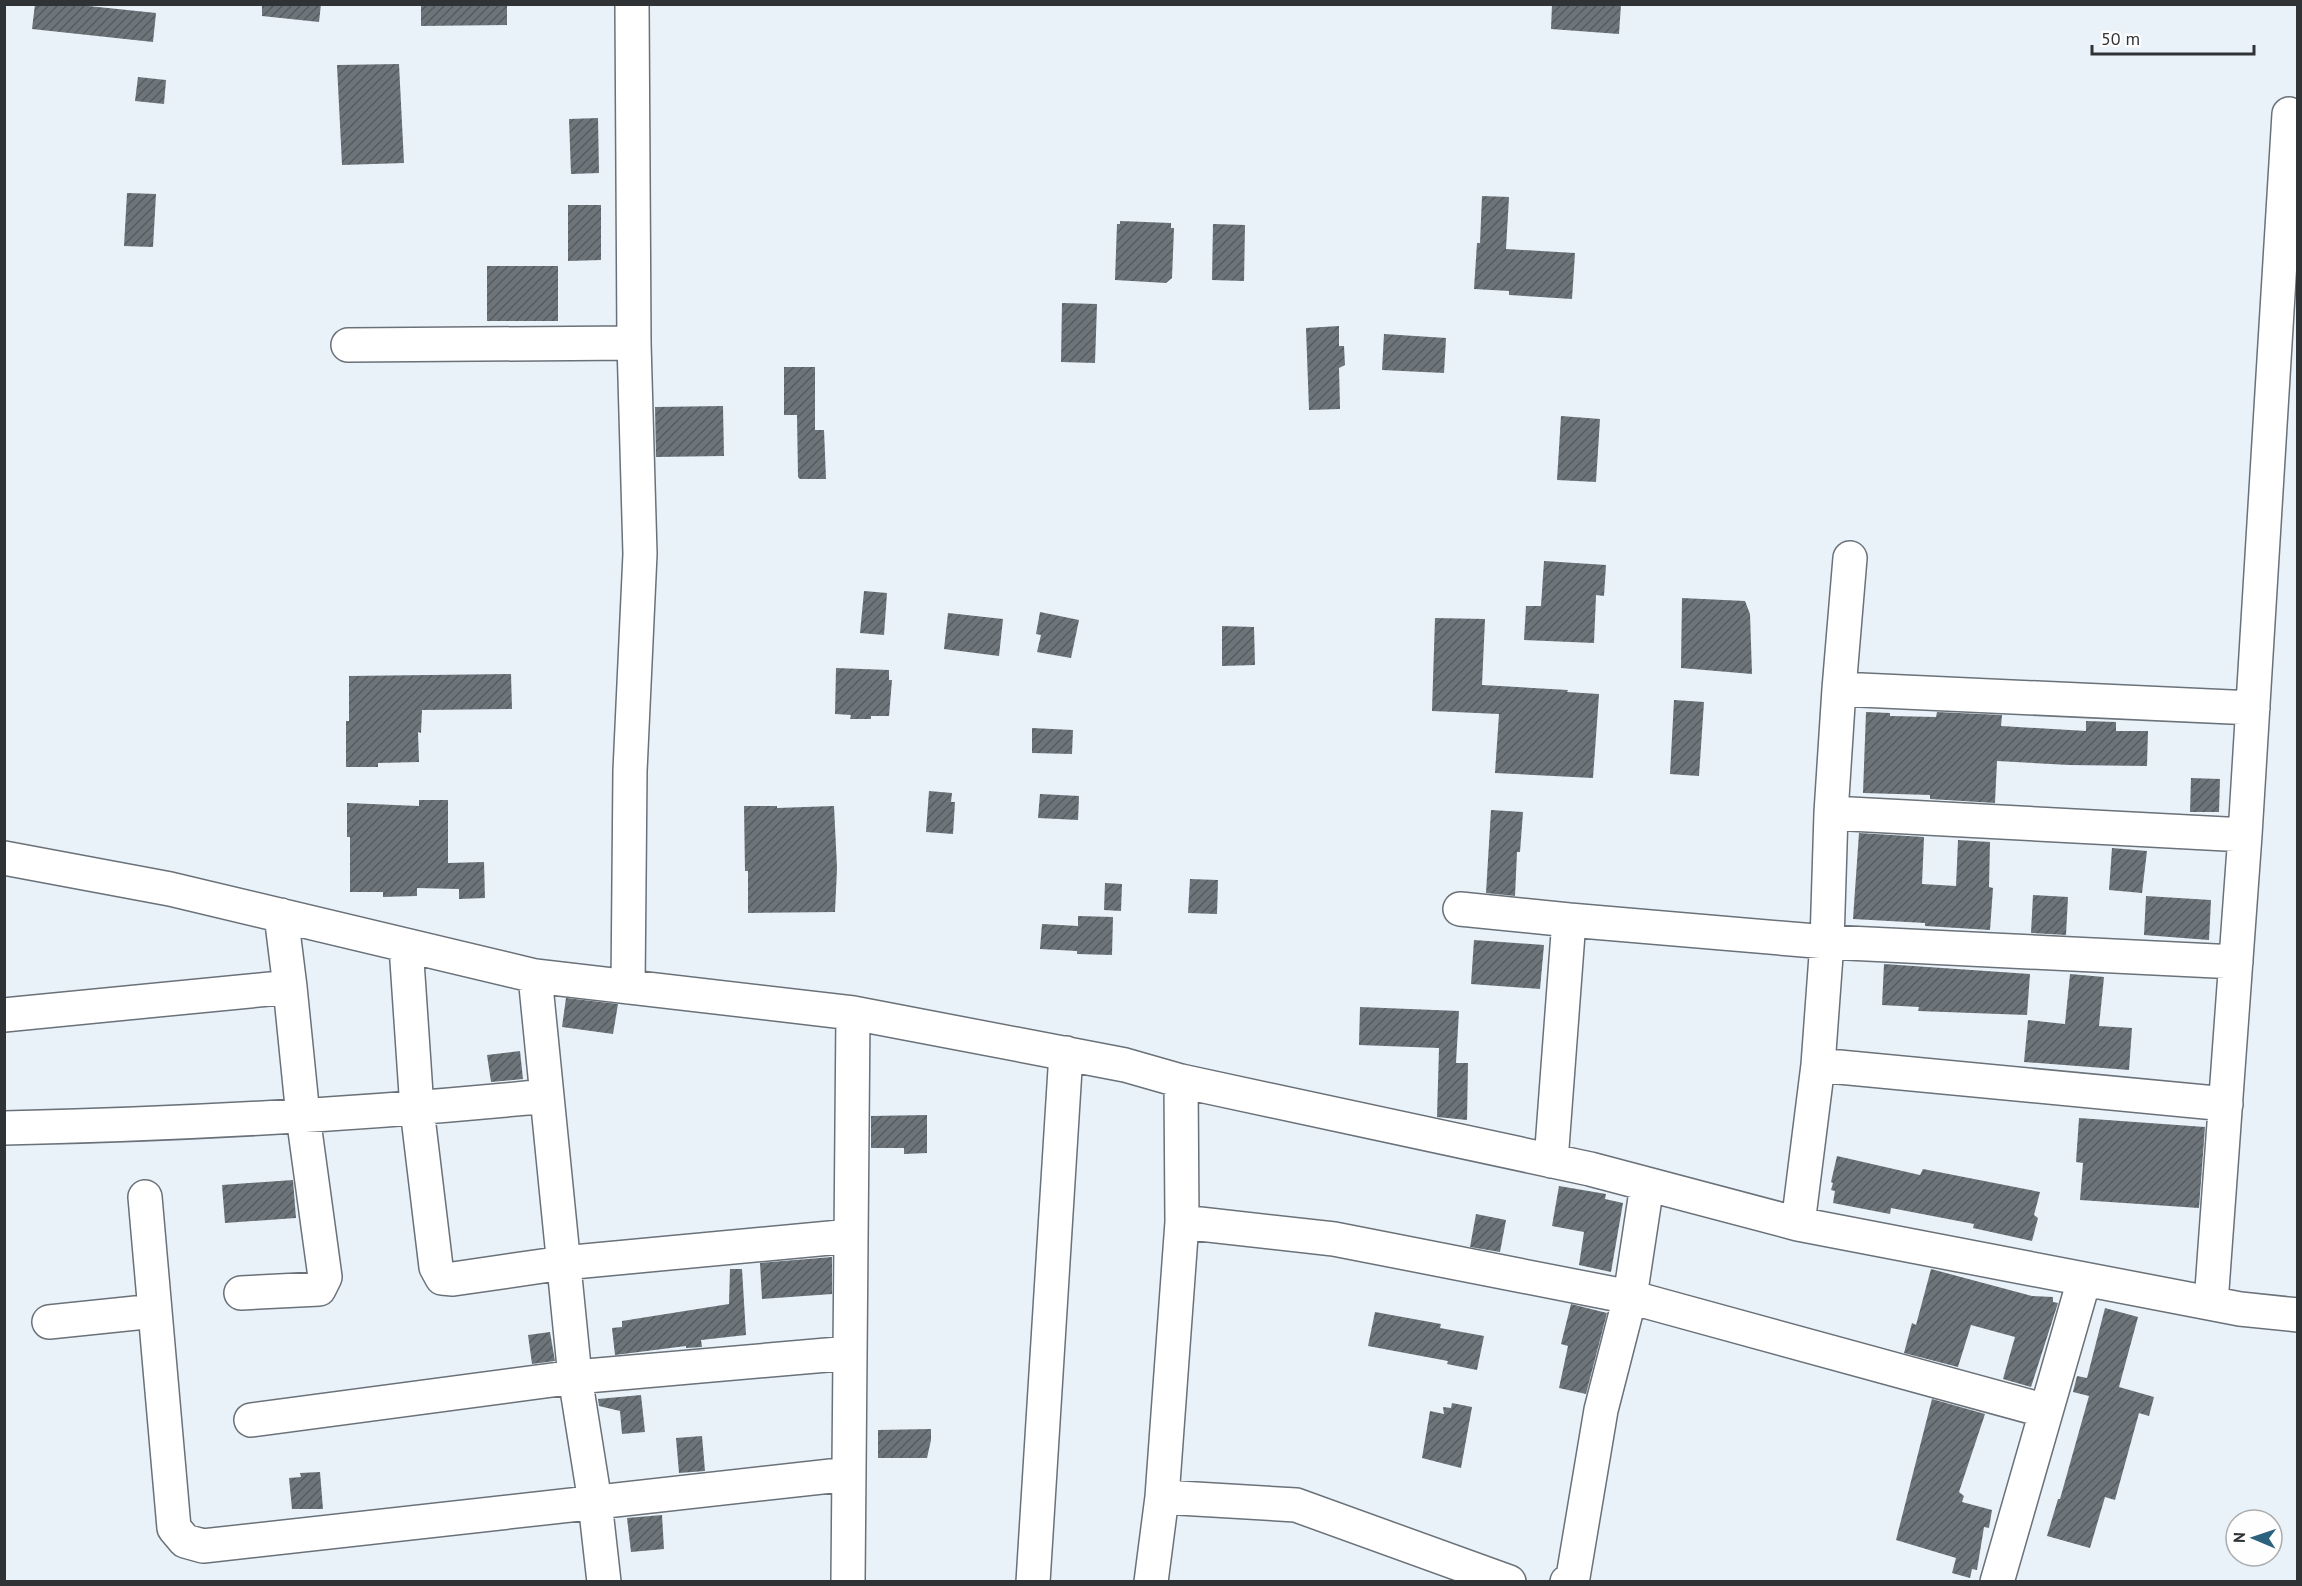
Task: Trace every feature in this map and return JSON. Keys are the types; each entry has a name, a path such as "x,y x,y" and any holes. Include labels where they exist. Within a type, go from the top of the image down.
{"street":[{"path":"628,987 630,771 640,554 634,343 632,4"},
{"path":"2211,1303 2246,836 2289,114"},
{"path":"348,345 634,343"},
{"path":"1798,1224 1818,1065 1827,942 1831,813 1850,558"},
{"path":"1839,688 2253,708"},
{"path":"1831,813 2246,836"},
{"path":"4,858 170,889 535,976 853,1013 1066,1053 1125,1065 1181,1081 1551,1161 1798,1224 2084,1280 2250,1310 2298,1315"},
{"path":"1460,909 1827,942 2236,962"},
{"path":"241,1293 319,1289 326,1277 303,1116 281,915"},
{"path":"1551,1161 1569,920"},
{"path":"406,946 417,1109 436,1267 442,1278 453,1279 563,1263 851,1236"},
{"path":"535,976 575,1377 595,1502 604,1581"},
{"path":"4,1015 290,987"},
{"path":"848,1581 853,1013"},
{"path":"1033,1581 1066,1053"},
{"path":"1818,1065 2226,1104"},
{"path":"1151,1581 1162,1497 1182,1222 1181,1081"},
{"path":"4,1128 138,1125 303,1116 417,1109 547,1096"},
{"path":"1567,1581 1573,1577 1601,1410 1630,1297 1647,1185"},
{"path":"145,1197 174,1528 185,1541 203,1546 849,1474"},
{"path":"1182,1222 1334,1239 1630,1297 2046,1411"},
{"path":"1997,1581 2084,1280"},
{"path":"49,1322 155,1311"},
{"path":"250,1420 575,1377 850,1353"},
{"path":"1162,1497 1296,1505 1509,1581"}],"building":[{"path":"35,4 69,4 156,13 153,42 32,29"},
{"path":"262,4 321,4 319,22 262,16"},
{"path":"421,4 507,4 507,25 421,26"},
{"path":"1552,4 1621,4 1619,34 1551,29"},
{"path":"399,64 404,163 342,165 337,65"},
{"path":"138,77 166,80 164,104 135,101"},
{"path":"598,118 599,173 571,174 569,119"},
{"path":"127,193 156,194 153,247 124,246"},
{"path":"1482,196 1509,197 1506,249 1575,253 1572,299 1509,295 1509,291 1474,289 1477,243 1480,243"},
{"path":"568,205 601,205 601,260 568,261"},
{"path":"1120,221 1171,223 1171,228 1174,228 1172,278 1166,283 1115,280 1117,224 1120,224"},
{"path":"1213,224 1245,225 1244,281 1212,280"},
{"path":"487,266 558,266 558,321 487,321"},
{"path":"1062,303 1097,304 1095,363 1061,362"},
{"path":"1339,326 1339,346 1344,346 1345,365 1339,368 1340,409 1309,410 1306,328"},
{"path":"1384,334 1446,338 1444,373 1382,370"},
{"path":"784,367 815,367 815,430 824,430 826,479 800,479 798,477 797,415 784,415"},
{"path":"723,406 724,456 656,457 655,407"},
{"path":"1561,416 1600,419 1596,482 1557,480"},
{"path":"1544,561 1606,565 1604,596 1596,595 1594,643 1524,640 1526,606 1541,606"},
{"path":"864,591 887,593 884,635 860,633"},
{"path":"1682,598 1745,601 1750,614 1752,674 1681,668"},
{"path":"1040,612 1079,620 1071,658 1037,652 1041,635 1036,634"},
{"path":"948,613 1003,619 999,656 944,649"},
{"path":"1435,618 1485,619 1482,685 1599,694 1593,778 1495,773 1499,714 1432,711"},
{"path":"1222,626 1254,627 1255,665 1222,666"},
{"path":"836,668 889,670 889,680 892,680 889,716 850,719 851,715 835,714"},
{"path":"511,674 512,709 422,710 421,733 418,732 419,762 378,763 378,767 346,767 349,676"},
{"path":"1674,700 1704,702 1699,776 1670,774"},
{"path":"1866,712 1890,713 1890,716 1936,717 1937,712 2002,715 2001,726 2086,731 2086,721 2116,722 2116,731 2148,731 2147,766 1997,761 1995,803 1930,799 1930,795 1863,793"},
{"path":"1032,728 1073,730 1072,754 1032,753"},
{"path":"2191,778 2220,779 2219,812 2190,812"},
{"path":"929,791 952,793 951,802 955,802 953,834 926,832"},
{"path":"1040,794 1079,796 1078,820 1038,818"},
{"path":"419,800 448,800 448,863 484,862 485,898 459,899 459,889 417,888 417,896 383,897 383,892 350,892 350,837 347,837 347,803 419,806"},
{"path":"744,806 777,806 777,808 834,806 837,868 835,912 748,913"},
{"path":"1491,810 1523,812 1520,852 1517,852 1515,896 1486,893"},
{"path":"1859,833 1924,837 1922,884 1956,886 1958,840 1990,842 1989,887 1993,888 1990,930 1853,919"},
{"path":"2112,848 2147,851 2142,893 2109,890"},
{"path":"1190,879 1218,880 1217,914 1188,913"},
{"path":"1105,883 1122,884 1121,911 1104,910"},
{"path":"2033,895 2068,897 2066,935 2031,933"},
{"path":"2146,896 2211,900 2209,940 2144,935"},
{"path":"1078,916 1113,917 1112,955 1077,954 1077,951 1040,949 1042,924 1078,926"},
{"path":"1474,940 1544,945 1540,989 1471,984"},
{"path":"1884,964 2030,974 2027,1015 1918,1011 1919,1007 1882,1005"},
{"path":"2070,974 2104,977 2099,1026 2132,1028 2129,1070 2024,1062 2028,1020 2065,1024"},
{"path":"566,998 618,1004 613,1034 562,1027"},
{"path":"1360,1007 1459,1011 1456,1063 1468,1063 1467,1120 1437,1117 1439,1048 1359,1045"},
{"path":"520,1051 523,1079 491,1082 487,1055"},
{"path":"927,1115 927,1153 904,1154 904,1148 871,1148 871,1116"},
{"path":"2079,1118 2205,1127 2199,1208 2080,1200 2083,1163 2076,1162"},
{"path":"1837,1156 1920,1175 1923,1169 2040,1192 2034,1215 2038,1218 2032,1241 1973,1228 1974,1224 1891,1208 1890,1214 1833,1203 1835,1191 1831,1190 1833,1183 1831,1182"},
{"path":"293,1180 296,1218 225,1223 222,1185"},
{"path":"1559,1186 1606,1194 1605,1199 1623,1203 1611,1272 1579,1265 1584,1232 1552,1226"},
{"path":"1476,1214 1506,1220 1500,1252 1470,1247"},
{"path":"832,1257 832,1294 762,1299 760,1263"},
{"path":"730,1269 742,1269 746,1335 701,1340 702,1347 686,1348 686,1346 615,1355 612,1328 622,1327 622,1321 729,1304"},
{"path":"1931,1269 2032,1296 2053,1297 2053,1302 2058,1303 2031,1387 2003,1379 2015,1337 1971,1325 1958,1367 1904,1353 1912,1323 1916,1325"},
{"path":"1571,1304 1607,1313 1586,1394 1559,1388 1568,1346 1561,1344"},
{"path":"2105,1308 2138,1317 2119,1387 2154,1397 2149,1416 2139,1413 2115,1500 2105,1497 2090,1548 2047,1536 2058,1499 2060,1499 2089,1396 2073,1392 2077,1376 2087,1378"},
{"path":"1375,1312 1441,1324 1440,1328 1484,1336 1477,1370 1447,1364 1448,1361 1368,1346"},
{"path":"550,1332 555,1361 532,1364 528,1335"},
{"path":"641,1395 645,1432 622,1434 620,1411 599,1406 598,1399"},
{"path":"1932,1399 1985,1414 1959,1492 1964,1496 1962,1502 1992,1510 1989,1528 1984,1527 1977,1570 1972,1569 1970,1578 1952,1573 1956,1558 1896,1540"},
{"path":"1452,1403 1472,1407 1461,1468 1422,1458 1430,1411 1444,1414 1443,1407 1451,1408"},
{"path":"931,1429 927,1458 878,1458 878,1430"},
{"path":"702,1436 705,1471 679,1473 676,1438"},
{"path":"320,1472 323,1509 292,1509 289,1478 301,1477 300,1473"},
{"path":"662,1515 664,1549 631,1552 627,1518"}]}
